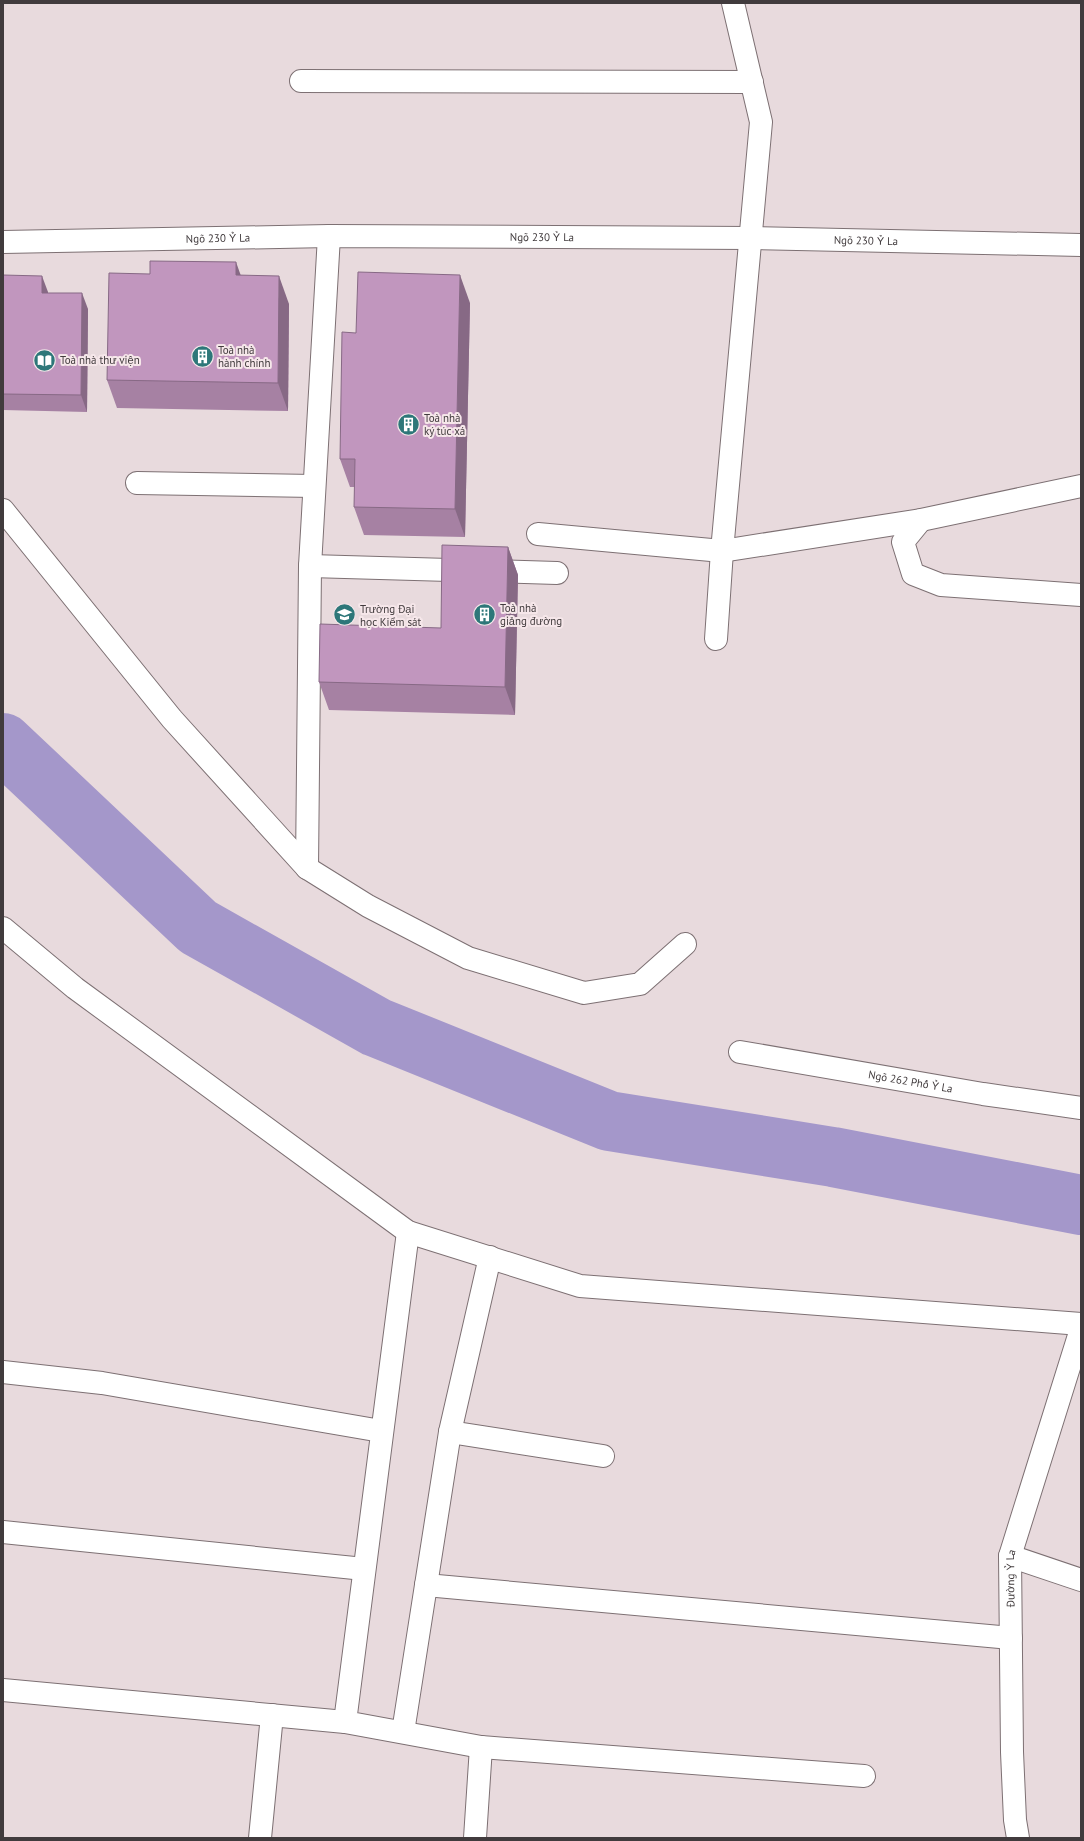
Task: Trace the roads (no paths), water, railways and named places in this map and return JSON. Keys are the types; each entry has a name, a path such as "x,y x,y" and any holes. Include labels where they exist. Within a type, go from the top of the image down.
{"street":[{"path":"716,639 722,551 761,122 733,3"},
{"path":"300,81 752,82"},
{"path":"307,868 310,566 329,236"},
{"name":"Ngõ 230 Ỷ La","path":"3,242 329,236 750,238 1081,245"},
{"path":"137,483 314,486"},
{"path":"538,534 722,551 921,520 1081,486"},
{"path":"3,510 172,719 307,868 368,906 468,958 584,993 640,984 685,944"},
{"path":"921,520 903,542 913,574 941,585 1081,595"},
{"path":"310,566 558,572"},
{"path":"3,928 75,988 408,1232 580,1286 1081,1324"},
{"name":"Ngõ 262 Phố Ỷ La","path":"740,1052 983,1094 1081,1108"},
{"path":"345,1722 381,1431 408,1232"},
{"path":"403,1732 450,1432 490,1257"},
{"name":"Đường Ỷ La","path":"1018,1838 1015,1820 1012,1752 1010,1556 1081,1329"},
{"path":"3,1372 102,1383 381,1431"},
{"path":"450,1432 603,1456"},
{"path":"3,1532 364,1569"},
{"path":"1010,1556 1081,1580"},
{"path":"426,1585 1011,1638"},
{"path":"3,1690 345,1722 481,1747 864,1776"},
{"path":"260,1838 272,1715"},
{"path":"475,1838 481,1747"}],"waterway":[{"path":"3,743 198,927 376,1027 609,1121 833,1157 1081,1205"}],"place":[{"name":"Toà nhà hành chính","path":"203,356"},
{"name":"Toà nhà thư viện","path":"45,360"},
{"name":"Toà nhà ký túc xá","path":"409,424"},
{"name":"Toà nhà giảng đường","path":"484,614"},
{"name":"Trường Đại học Kiểm sát","path":"344,615"}]}
